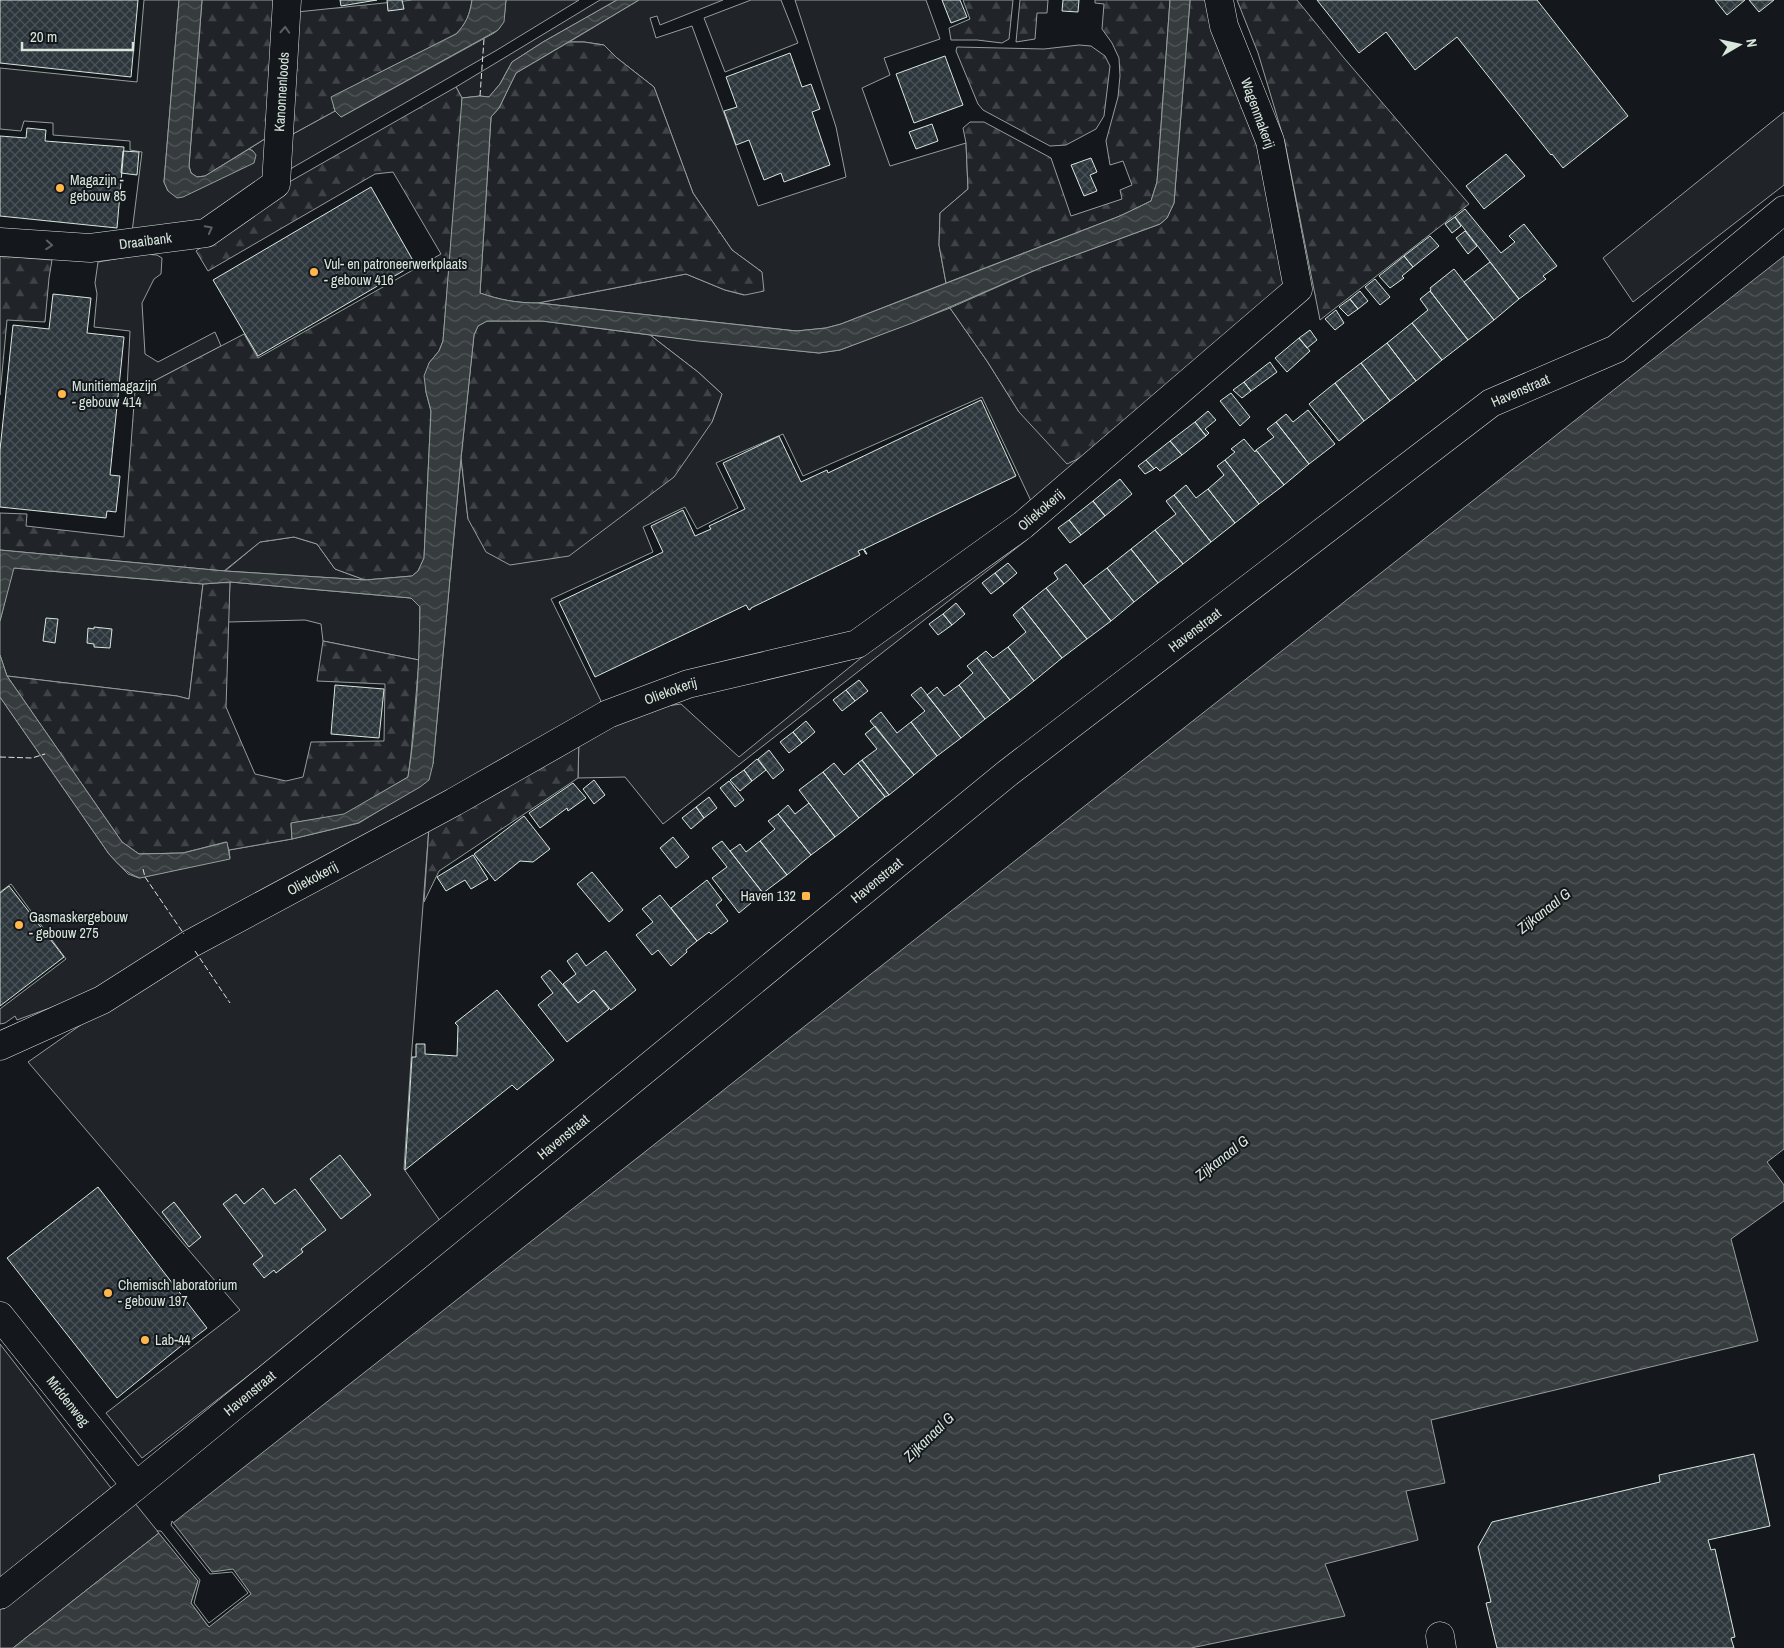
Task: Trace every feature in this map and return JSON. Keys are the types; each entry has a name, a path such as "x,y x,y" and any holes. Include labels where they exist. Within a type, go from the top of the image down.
{"street":[{"name":"Kanonnenloods","path":"276,184 287,0"},
{"name":"Wagenmakerij","path":"1219,0 1224,26 1270,141 1298,289"},
{"name":"Draaibank","path":"0,242 90,248 206,233 276,184"},
{"name":"Havenstraat","path":"0,1595 1009,772 1491,403 1616,348 1784,210"},
{"name":"Oliekokerij","path":"0,1046 102,1000 190,944 454,802 608,714 688,684 857,644 1023,524 1298,289"},
{"name":"Middenweg","path":"0,1316 136,1486"}],"green space":[{"path":"144,0 179,0 164,182 168,191 253,151 249,149 271,135 266,181 204,222 132,232 142,152 130,150 130,141 53,135 53,123 24,121 21,131 0,129 0,68 137,82"},
{"path":"202,0 283,0 271,135 205,176 197,177 191,173 189,166"},
{"path":"413,0 472,0 467,18 456,34 332,97 335,111 291,135 297,12"},
{"path":"506,0 579,0 497,50 285,172 291,135 335,111 341,117 494,33 503,22"},
{"path":"600,0 617,0 512,62 500,84 489,97 462,98 456,87"},
{"path":"639,0 723,0 660,25 657,16 650,18 656,38 692,26 758,206 846,177 836,127 795,0 926,0 940,39 884,58 890,75 862,88 890,166 966,143 968,189 940,213 939,245 946,283 841,324 826,328 797,331 538,303 686,274 725,290 744,295 762,272 732,250 693,193 654,87 617,58 604,45 569,42"},
{"path":"751,0 781,0 798,43 725,72 704,18"},
{"path":"963,0 1013,0 1009,39 1002,43 977,40 951,40 949,28 970,19"},
{"path":"1020,0 1048,0 1047,13 1037,13 1035,39 1016,42"},
{"path":"1095,0 1170,0 1157,182 1151,201 1120,216 946,283 939,245 940,213 968,189 966,143 963,128 970,122 984,122 1051,158 1071,216 1122,199 1120,190 1132,185 1123,161 1110,165 1106,141 1118,97 1119,58 1112,43 1102,29 1104,4 1095,3"},
{"path":"1190,0 1212,0 1263,147 1286,302 1099,449 1067,464 1019,412 987,361 950,308 1040,268 1160,224 1167,218 1174,203"},
{"path":"1237,0 1297,0 1469,204 1320,320 1285,143 1258,53"},
{"path":"569,42 604,45 617,58 654,87 693,193 732,250 762,272 764,291 745,295 725,290 686,274 538,303 509,301 480,293 491,117 499,108 516,73"},
{"path":"1079,45 1091,46 1105,56 1110,66 1104,116 1096,129 1066,145 1050,146 983,110 978,104 956,51 957,47 1044,49"},
{"path":"456,87 462,98 461,122 443,341 439,351 429,363 426,392 431,411 424,558 418,571 412,576 365,580 335,569 317,544 294,537 260,542 224,571 0,550 0,513 27,514 26,526 124,537 135,391 244,334 258,358 441,254 393,172 375,174 208,271 196,251 291,181"},
{"path":"1784,112 1784,185 1633,302 1603,258"},
{"path":"144,254 157,255 162,258 161,274 154,279 142,303 145,354 158,362 215,332 221,346 135,391 127,389 130,331 94,327 97,294 95,283 98,262"},
{"path":"0,256 52,260 45,322 7,320 0,395"},
{"path":"950,308 987,361 1019,412 1099,449 1031,501 982,397 803,476 783,434 716,463 738,508 697,529 685,507 643,527 653,552 551,599 601,701 586,716 91,993 17,1020 15,1016 0,1024 0,1009 66,959 11,884 0,892 0,697 109,854 128,874 139,878 230,858 229,850 292,839 359,823 398,799 433,764 461,458 468,519 712,422 722,394 698,372 650,335 819,353 840,350"},
{"path":"487,321 542,321 650,335 698,372 722,394 712,422 674,477 569,556 510,565 486,552 468,519 461,458 474,335 478,326"},
{"path":"1015,533 1028,539 663,824 625,777 578,778 579,737 639,710 681,704 739,757"},
{"path":"294,537 317,544 335,569 365,580 225,571 260,542"},
{"path":"13,568 203,584 189,699 7,676 0,655 0,621"},
{"path":"230,582 411,598 420,607 419,660 323,641 321,624 305,620 228,622"},
{"path":"230,582 226,707 255,774 286,781 303,777 311,742 384,741 385,684 317,681 323,641 419,660 408,777 344,815 291,823 292,839 229,850 226,842 183,853 139,854 122,842 7,676 189,699 203,584"},
{"path":"579,737 578,778 439,871 424,902 429,827"},
{"path":"429,827 404,1169 443,1225 142,1458 106,1413 240,1310 28,1062 125,994"},
{"path":"0,1344 111,1488 0,1578"},
{"path":"134,1502 159,1533 13,1648 0,1648 0,1605"}],"water":[{"path":"179,0 202,0 189,166 191,173 197,177 205,176 249,149 256,155 254,163 183,197 177,198 168,191 164,182"},
{"path":"472,0 506,0 504,22 498,30 341,117 335,111 331,97 456,34 467,18"},
{"path":"617,0 639,0 516,73 499,108 491,117 480,293 516,302 796,331 826,328 841,324 1120,216 1151,201 1157,182 1170,0 1190,0 1174,203 1167,218 1160,224 1040,268 915,322 840,350 819,353 698,341 542,321 487,321 478,326 474,335 433,764 429,780 358,823 292,839 291,823 344,814 408,777 414,735 420,607 411,598 230,582 203,584 14,568 0,621 0,550 225,571 365,580 412,576 418,571 424,558 431,411 424,376 429,363 439,351 443,341 462,98 489,97 500,84 512,62"},
{"name":"Zijkanaal G","path":"1784,256 1784,1149 1767,1162 1784,1185 1784,1201 1731,1239 1758,1341 1431,1420 1445,1483 1406,1491 1418,1540 1325,1564 1345,1616 1191,1648 13,1648 159,1533 198,1581 191,1603 208,1626 251,1594 233,1570 212,1573 173,1523"},
{"path":"0,655 7,676 122,842 139,854 183,853 227,842 230,859 140,878 123,868 109,854 0,697"}],"pier":[{"path":"172,1521 212,1572 233,1569 251,1594 209,1627 191,1603 198,1581 157,1531 161,1531 200,1580 194,1603 209,1623 248,1593 232,1572 210,1574 171,1525"}],"building":[{"path":"0,0 138,0 131,77 0,63"},
{"path":"340,0 377,0 341,6"},
{"path":"387,0 402,0 404,9 388,11"},
{"path":"942,0 960,0 967,17 951,23"},
{"path":"1063,0 1079,0 1078,12 1062,11"},
{"path":"1317,0 1537,0 1628,116 1563,168 1457,37 1415,70 1386,32 1359,53"},
{"path":"1715,0 1745,0 1727,15"},
{"path":"1749,0 1774,0 1759,12"},
{"path":"790,53 802,87 811,84 820,109 812,112 830,165 784,182 781,173 764,180 749,140 736,145 724,111 737,107 726,77"},
{"path":"945,56 963,105 914,123 896,74"},
{"path":"932,124 938,141 916,149 909,132"},
{"name":"Magazijn - gebouw 85","path":"27,128 46,130 45,141 124,147 117,228 0,216 0,136 26,138"},
{"path":"123,151 139,152 137,175 121,173"},
{"path":"1506,154 1525,176 1484,209 1466,186"},
{"path":"1091,158 1097,172 1090,175 1097,191 1084,196 1071,165"},
{"name":"Vul- en patroneerwerkplaats - gebouw 416","path":"371,187 415,264 258,356 213,280"},
{"path":"1465,209 1501,253 1515,242 1509,236 1524,224 1557,266 1543,276 1546,279 1519,299 1455,217"},
{"path":"1455,217 1461,226 1452,233 1445,224"},
{"path":"1465,231 1477,246 1468,254 1456,238"},
{"path":"1430,236 1439,246 1413,267 1404,256"},
{"path":"1404,256 1413,267 1402,276 1404,278 1390,288 1379,276"},
{"path":"1490,262 1519,299 1494,320 1464,282"},
{"path":"1454,269 1494,320 1468,340 1430,291 1430,288"},
{"path":"1375,279 1390,297 1380,305 1365,287"},
{"path":"1360,291 1368,301 1358,309 1350,299"},
{"path":"1430,291 1468,340 1442,360 1412,323 1428,310 1420,299"},
{"name":"Munitiemagazijn - gebouw 414","path":"53,294 91,298 87,333 124,337 110,475 120,476 116,512 107,511 106,518 0,507 0,450 13,325 49,329"},
{"path":"1350,299 1358,309 1348,316 1339,307"},
{"path":"1336,310 1344,323 1335,330 1325,319"},
{"path":"1412,323 1442,360 1416,381 1387,343"},
{"path":"1310,330 1317,340 1307,348 1299,338"},
{"path":"1299,338 1310,351 1287,372 1275,358"},
{"path":"1387,343 1416,381 1390,401 1361,363"},
{"path":"1270,362 1277,372 1251,391 1244,382"},
{"path":"1361,363 1390,401 1364,421 1335,383"},
{"path":"1244,382 1251,391 1242,398 1233,390"},
{"path":"1335,383 1364,421 1339,441 1309,404"},
{"path":"1231,393 1250,417 1240,426 1220,401"},
{"path":"981,400 1016,476 864,549 867,554 863,549 858,551 860,555 749,610 746,605 595,677 559,602 663,552 651,526 683,510 695,536 711,529 709,526 745,509 723,463 779,436 801,482 827,470 828,473"},
{"path":"1308,410 1335,444 1309,464 1276,422 1286,414 1293,422"},
{"path":"1208,411 1216,420 1205,429 1209,433 1206,436 1195,422"},
{"path":"1195,422 1206,436 1182,455 1170,441"},
{"path":"1276,422 1309,464 1284,485 1256,450 1274,437 1267,429"},
{"path":"1244,439 1255,452 1256,450 1284,485 1259,504 1225,460 1235,452 1231,449"},
{"path":"1170,441 1182,455 1160,471 1156,467 1154,469 1146,460"},
{"path":"1146,460 1154,469 1145,474 1138,466"},
{"path":"1225,460 1259,504 1235,523 1208,489 1224,475 1217,466"},
{"path":"1120,479 1132,494 1105,516 1093,501"},
{"path":"1186,485 1196,498 1208,489 1235,523 1211,542 1174,495"},
{"path":"1174,495 1211,542 1183,564 1155,530 1176,514 1166,501"},
{"path":"1093,501 1105,516 1081,535 1069,520"},
{"path":"1069,520 1081,535 1070,543 1058,528"},
{"path":"1155,530 1183,564 1158,583 1131,549"},
{"path":"1131,549 1158,583 1134,602 1107,568"},
{"path":"1008,563 1017,573 1004,584 995,573"},
{"path":"1066,564 1111,621 1087,639 1046,588 1058,579 1054,573"},
{"path":"1107,568 1134,602 1111,621 1083,586"},
{"path":"995,573 1004,584 991,594 982,583"},
{"path":"1046,588 1087,639 1062,658 1022,607"},
{"path":"956,603 965,614 952,625 943,614"},
{"path":"1022,607 1062,658 1034,681 1008,647 1026,632 1013,615"},
{"path":"943,614 952,625 938,635 929,624"},
{"path":"46,618 58,619 55,643 43,641"},
{"path":"94,627 112,629 110,648 94,647 94,644 87,643 88,628 94,629"},
{"path":"1008,647 1034,681 1010,700 977,658 986,651 993,658"},
{"path":"977,658 1010,700 985,719 959,685 973,673 967,666"},
{"path":"859,680 868,691 855,701 846,690"},
{"path":"335,685 384,689 379,738 331,734"},
{"path":"959,685 985,719 961,738 927,695 937,687 944,696"},
{"path":"921,687 961,738 937,756 911,722 925,711 911,695"},
{"path":"846,690 855,701 842,711 833,700"},
{"path":"881,712 897,733 911,722 937,756 914,775 870,721"},
{"path":"806,721 815,732 802,743 793,732"},
{"path":"875,726 914,775 889,795 862,760 877,749 865,734"},
{"path":"793,732 802,743 789,753 780,742"},
{"path":"769,750 784,770 773,779 758,759"},
{"path":"757,759 766,770 752,781 744,770"},
{"path":"862,760 889,795 885,797 858,763"},
{"path":"834,763 844,775 858,763 885,797 859,818 823,772"},
{"path":"744,770 752,781 740,791 730,780"},
{"path":"823,772 859,818 835,837 799,790"},
{"path":"594,780 605,795 594,804 583,789"},
{"path":"729,781 744,800 735,807 720,788"},
{"path":"573,783 586,798 568,811 567,808 540,828 529,813"},
{"path":"709,797 717,808 704,818 696,807"},
{"path":"809,803 835,837 811,855 778,814 788,805 795,814"},
{"path":"696,807 704,818 691,829 682,818"},
{"path":"778,814 811,855 787,875 760,841 775,829 768,821"},
{"path":"524,816 550,849 533,862 520,861 495,881 474,854"},
{"path":"673,837 689,857 676,868 660,848"},
{"path":"722,841 763,893 739,913 712,878 727,867 712,848"},
{"path":"760,841 787,875 763,893 730,851 740,844 746,852"},
{"path":"473,855 488,879 471,889 465,880 446,891 437,877"},
{"path":"592,872 623,910 609,922 577,884"},
{"path":"707,880 722,900 716,905 728,921 711,934 709,932 697,941 671,908"},
{"name":"Gasmaskergebouw - gebouw 275","path":"9,886 64,957 0,1006 0,893"},
{"path":"660,895 697,941 671,966 658,950 652,955 636,935 653,922 642,909"},
{"path":"606,951 636,990 611,1010 594,990 578,1003 563,984 576,974 567,961 577,953 586,966"},
{"path":"550,970 578,1003 594,990 609,1009 567,1042 538,1005 553,993 541,977"},
{"path":"497,990 554,1060 517,1090 512,1085 405,1170 412,1057 416,1057 416,1044 425,1044 425,1054 457,1056 458,1026 455,1023"},
{"path":"340,1155 371,1195 341,1219 310,1179"},
{"name":"Chemisch laboratorium - gebouw 197","path":"98,1187 207,1328 181,1346 117,1398 7,1258"},
{"path":"263,1188 275,1204 295,1189 326,1230 301,1249 303,1252 276,1273 274,1270 264,1278 253,1264 263,1256 223,1204 236,1194 244,1204"},
{"path":"174,1202 201,1237 189,1247 162,1212"},
{"path":"1754,1454 1770,1526 1708,1540 1711,1550 1715,1549 1735,1637 1731,1638 1734,1648 1497,1648 1486,1603 1491,1602 1478,1547 1492,1522 1660,1482 1659,1475"}],"fence":[{"path":"480,96 484,39"},
{"path":"0,757 32,758 45,754"},
{"path":"143,869 145,877 184,934"},
{"path":"195,951 230,1003"}],"place":[{"name":"Magazijn - gebouw 85","path":"60,188"},
{"name":"Vul- en patroneerwerkplaats - gebouw 416","path":"314,272"},
{"name":"Munitiemagazijn - gebouw 414","path":"62,394"},
{"name":"Haven 132","path":"806,896"},
{"name":"Gasmaskergebouw - gebouw 275","path":"19,925"},
{"name":"Chemisch laboratorium - gebouw 197","path":"108,1293"},
{"name":"Lab-44","path":"145,1340"}]}
